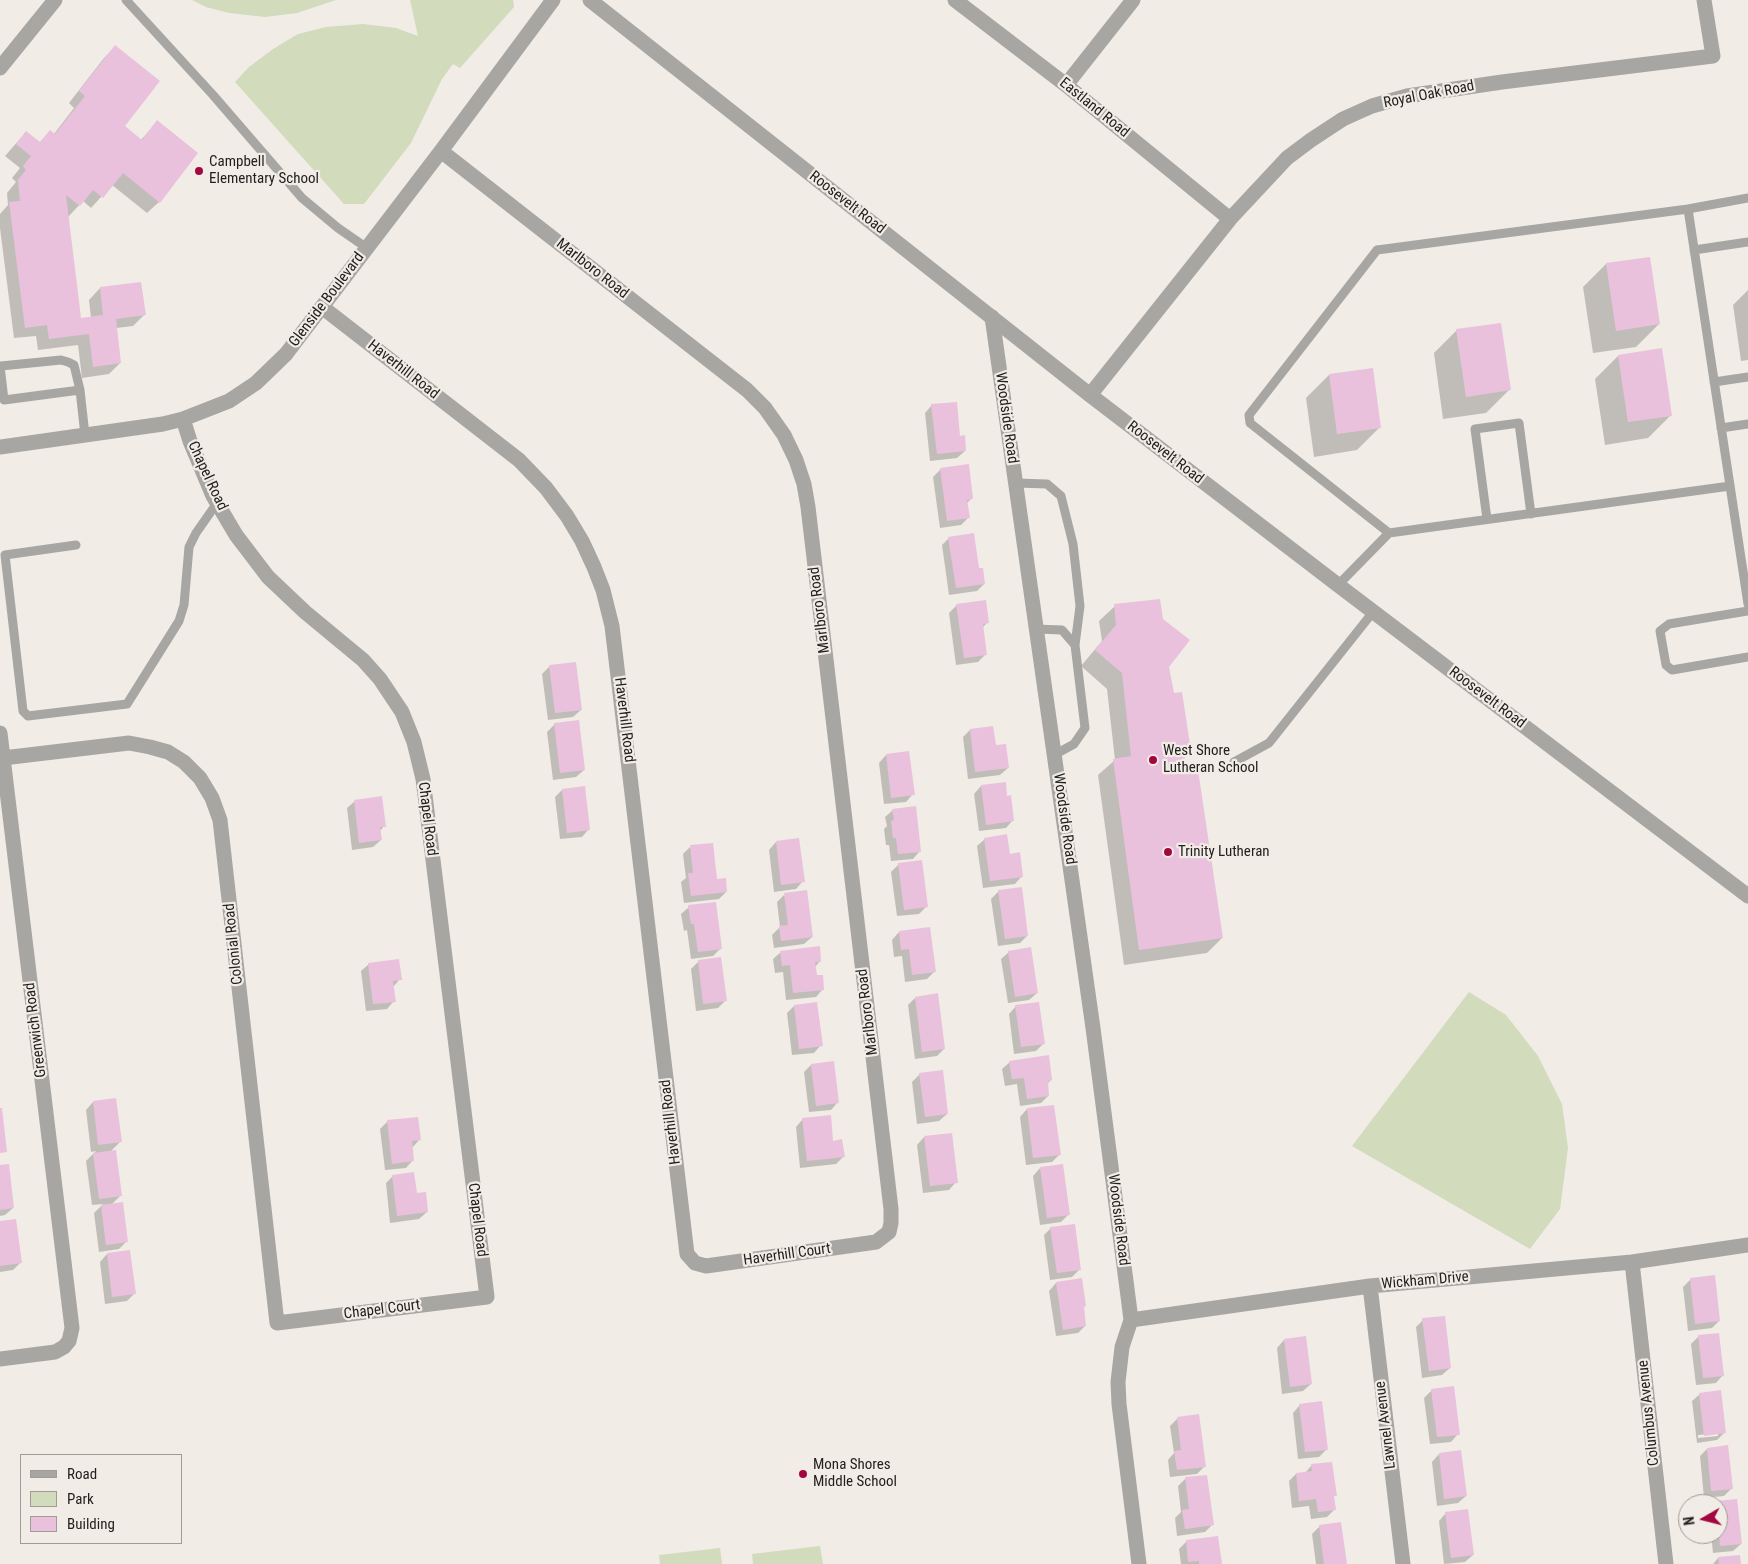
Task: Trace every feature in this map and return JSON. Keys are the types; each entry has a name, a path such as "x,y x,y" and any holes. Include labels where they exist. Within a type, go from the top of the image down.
{"street":[{"path":"3,59 54,0"},
{"name":"Glenside Boulevard","path":"0,448 163,424 183,419 229,400 256,383 286,354 441,151 553,0"},
{"name":"Roosevelt Road","path":"590,0 1090,395 1338,586 1748,896"},
{"name":"Eastland Road","path":"955,0 1066,85 1230,218"},
{"path":"1066,85 1133,0"},
{"name":"Royal Oak Road","path":"1090,395 1230,218 1287,158 1343,119 1372,106 1407,96 1502,82 1713,56 1704,0"},
{"name":"Marlboro Road","path":"441,151 747,390 765,408 780,428 796,460 804,484 808,507 891,1209 892,1223 889,1232"},
{"name":"Haverhill Road","path":"322,307 519,460 546,488 567,516 582,541 603,590 612,626 687,1254"},
{"name":"Woodside Road","path":"992,317 1094,1028 1131,1320"},
{"name":"Chapel Road","path":"183,419 190,441 218,503 236,535 268,577 305,612 364,660 380,679 402,712 414,742 423,779 487,1297"},
{"name":"Greenwich Road","path":"0,733 72,1328 69,1341 64,1347 55,1352 0,1359"},
{"name":"Colonial Road","path":"3,758 129,743 150,747 168,752 184,762 200,778 212,798 220,820 278,1323"},
{"name":"Haverhill Court","path":"687,1254 695,1263 706,1266 876,1242 889,1232"},
{"name":"Wickham Drive","path":"1131,1320 1370,1286 1632,1262 1748,1245"},
{"name":"Columbus Avenue","path":"1632,1262 1666,1564"},
{"name":"Lawnel Avenue","path":"1370,1286 1403,1564"},
{"name":"Chapel Court","path":"278,1323 487,1297"},
{"path":"1131,1320 1122,1347 1118,1382 1138,1564"}],"lane":[{"path":"126,0 213,95 302,198 366,248"},
{"path":"1389,533 1250,423 1249,415 1377,250 1688,209 1748,198"},
{"path":"1688,209 1748,604"},
{"path":"1694,250 1748,242"},
{"path":"80,390 4,400 0,366 61,360 74,365 80,390 85,435"},
{"path":"1714,382 1748,377"},
{"path":"1487,519 1475,429 1518,423 1531,514"},
{"path":"1721,428 1748,424"},
{"path":"1016,484 1047,484 1061,496 1073,544 1080,606 1075,645 1085,728 1074,744 1054,755"},
{"path":"1338,586 1389,533 1730,486"},
{"path":"76,545 4,555 22,711 28,716 127,704 179,622 184,605 189,547 196,533 218,503"},
{"path":"1748,611 1669,624 1660,631 1666,665 1672,670 1748,657"},
{"path":"1234,762 1269,743 1373,612"},
{"path":"1036,629 1062,630 1075,645"}],"green space":[{"path":"192,0 336,0 297,13 265,17 229,13 206,7"},
{"path":"410,0 513,0 514,7 460,68 453,64 442,79 411,143 364,204 344,204 235,82 249,67 273,49 298,34 326,27 363,24 396,28 418,36"},
{"path":"1469,992 1506,1015 1538,1056 1562,1104 1568,1148 1560,1209 1530,1249 1352,1146"},
{"path":"820,1546 823,1564 753,1564 752,1554"},
{"path":"720,1548 722,1564 660,1564 659,1555"}],"building":[{"path":"115,45 160,81 125,126 142,140 157,120 198,153 160,203 123,173 103,198 93,190 80,206 66,195 81,318 103,315 100,287 141,282 146,315 116,319 121,363 93,367 89,334 49,339 47,325 25,328 9,202 20,201 18,180 26,170 23,166 31,156 16,144 26,131 40,142 50,130 55,134 85,96 79,91"},
{"path":"1650,257 1660,324 1616,331 1606,263"},
{"path":"1501,323 1511,390 1466,397 1456,329"},
{"path":"1662,348 1672,416 1628,422 1618,355"},
{"path":"1373,368 1381,428 1337,434 1329,374"},
{"path":"957,402 960,436 965,435 966,451 937,454 931,404"},
{"path":"969,464 973,499 967,500 970,518 947,521 940,468"},
{"path":"974,533 979,568 983,568 985,584 956,588 948,537"},
{"name":"Trinity Lutheran","path":"1160,599 1163,619 1190,640 1169,667 1174,693 1182,692 1191,751 1184,752 1186,765 1197,763 1223,938 1139,950 1113,759 1131,756 1122,673 1095,650 1116,625 1114,604"},
{"path":"986,600 989,623 983,624 987,655 964,658 956,604"},
{"path":"576,662 582,710 555,713 549,665"},
{"path":"579,720 585,770 560,773 554,723"},
{"path":"993,726 996,745 1006,744 1009,768 975,772 970,729"},
{"path":"909,751 915,795 891,798 886,754"},
{"path":"1006,782 1007,796 1011,795 1014,821 986,825 981,785"},
{"path":"585,786 590,830 567,833 562,789"},
{"path":"382,796 386,827 380,827 382,840 359,843 354,800"},
{"path":"916,806 921,852 898,854 896,838 893,838 891,821 894,820 892,809"},
{"path":"1007,834 1010,854 1020,852 1023,877 990,881 984,838"},
{"path":"799,838 805,882 781,885 776,841"},
{"path":"713,843 717,879 726,878 727,892 691,896 688,873 693,873 690,845"},
{"path":"922,860 928,907 904,910 898,863"},
{"path":"1022,887 1028,936 1005,939 998,890"},
{"path":"807,890 813,937 781,941 779,926 788,925 784,893"},
{"path":"716,902 722,949 698,952 694,924 691,924 688,905"},
{"path":"930,927 936,972 912,975 909,949 901,950 899,931"},
{"path":"820,946 821,962 815,962 817,975 823,975 824,990 793,993 790,965 782,966 780,951"},
{"path":"1031,947 1038,993 1015,997 1008,951"},
{"path":"721,957 727,1001 703,1004 698,960"},
{"path":"399,959 402,980 393,981 396,1002 373,1004 368,963"},
{"path":"938,993 945,1049 922,1052 915,997"},
{"path":"817,1002 823,1046 799,1049 794,1005"},
{"path":"1039,1002 1045,1044 1021,1047 1015,1005"},
{"path":"1049,1055 1052,1080 1048,1081 1049,1096 1027,1099 1024,1078 1012,1079 1009,1061"},
{"path":"834,1061 839,1103 816,1106 811,1064"},
{"path":"943,1070 948,1114 925,1117 919,1073"},
{"path":"116,1098 122,1142 98,1145 93,1101"},
{"path":"1054,1105 1061,1155 1033,1158 1027,1108"},
{"path":"0,1108 2,1108 7,1152 0,1153"},
{"path":"831,1115 833,1141 842,1139 845,1157 807,1161 802,1118"},
{"path":"418,1117 421,1140 412,1141 414,1161 392,1164 387,1120"},
{"path":"952,1133 958,1183 930,1186 924,1136"},
{"path":"116,1150 122,1196 99,1199 93,1153"},
{"path":"9,1164 14,1208 0,1210 0,1165"},
{"path":"1063,1164 1070,1215 1047,1218 1040,1167"},
{"path":"414,1172 417,1193 426,1192 428,1212 397,1216 392,1175"},
{"path":"123,1202 128,1242 106,1245 101,1205"},
{"path":"16,1219 22,1263 0,1266 0,1221"},
{"path":"1075,1224 1081,1270 1057,1273 1050,1227"},
{"path":"130,1250 136,1294 112,1297 107,1253"},
{"path":"1715,1275 1720,1321 1695,1324 1690,1278"},
{"path":"1082,1278 1086,1306 1084,1307 1086,1326 1063,1330 1056,1282"},
{"path":"1445,1316 1451,1368 1429,1371 1422,1318"},
{"path":"1719,1333 1724,1376 1703,1378 1698,1335"},
{"path":"1306,1336 1312,1384 1290,1387 1284,1339"},
{"path":"1454,1386 1460,1435 1437,1437 1431,1389"},
{"path":"1721,1390 1726,1433 1704,1436 1699,1393"},
{"path":"1322,1401 1328,1450 1305,1452 1299,1404"},
{"path":"1199,1414 1206,1467 1177,1470 1174,1451 1181,1450 1177,1417"},
{"path":"1728,1445 1733,1489 1711,1491 1707,1448"},
{"path":"1461,1450 1467,1496 1444,1499 1439,1453"},
{"path":"1332,1462 1337,1496 1334,1496 1336,1510 1318,1512 1316,1499 1299,1501 1296,1473 1312,1471 1311,1464"},
{"path":"1207,1475 1214,1525 1185,1529 1182,1510 1189,1509 1185,1477"},
{"path":"1737,1499 1742,1544 1720,1546 1720,1544 1728,1544 1728,1500"},
{"path":"1468,1509 1474,1555 1451,1558 1445,1512"},
{"path":"1341,1522 1347,1564 1324,1564 1319,1525"},
{"path":"1218,1536 1222,1564 1199,1564 1199,1561 1188,1562 1186,1540"},
{"path":"1740,1555 1741,1564 1719,1564 1718,1557"}],"place":[{"name":"Campbell Elementary School","path":"199,171"},
{"name":"West Shore Lutheran School","path":"1153,760"},
{"name":"Trinity Lutheran","path":"1168,852"},
{"name":"Mona Shores Middle School","path":"803,1474"}]}
